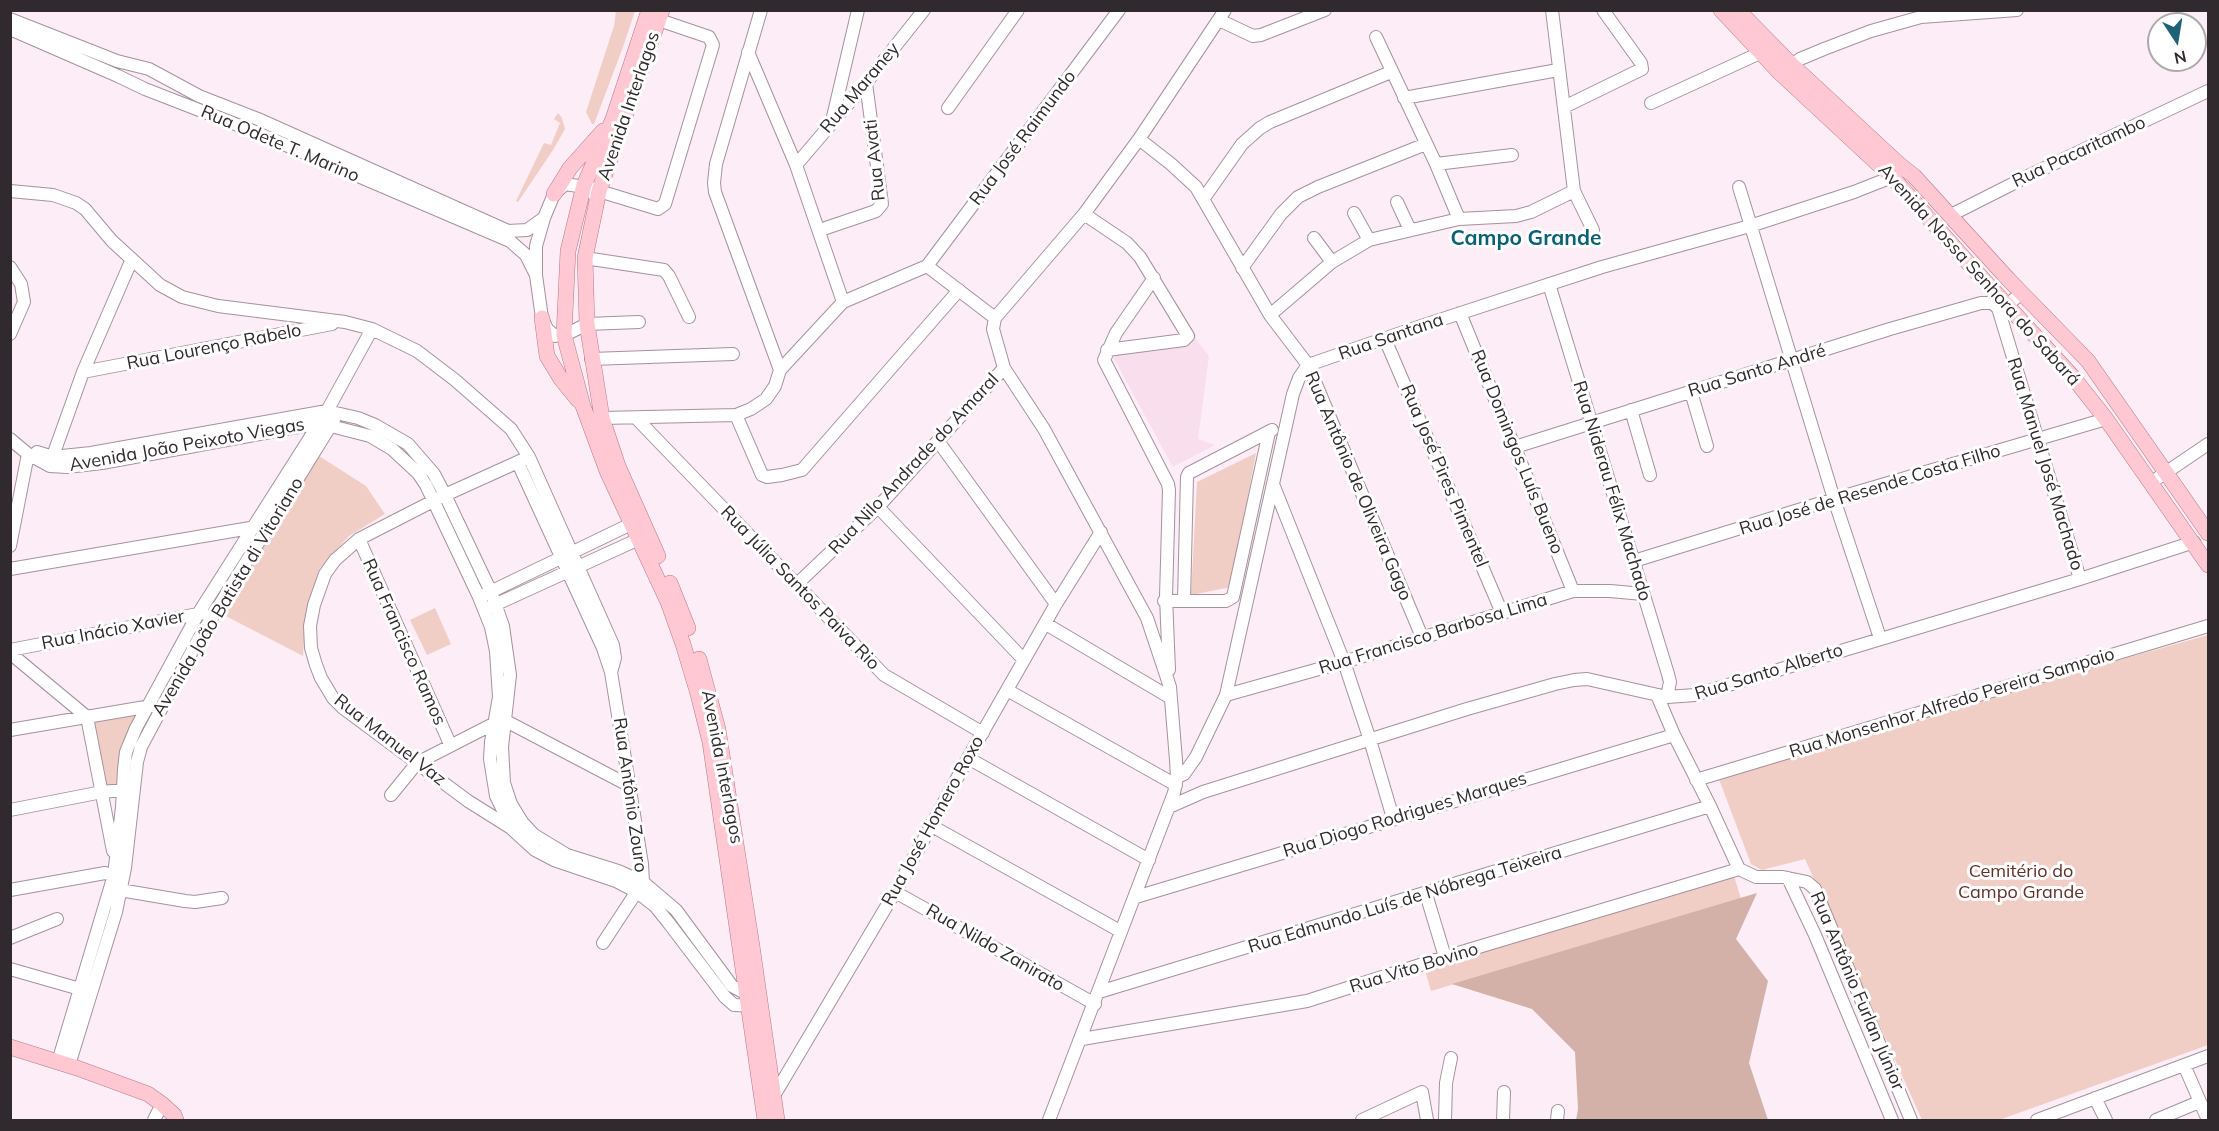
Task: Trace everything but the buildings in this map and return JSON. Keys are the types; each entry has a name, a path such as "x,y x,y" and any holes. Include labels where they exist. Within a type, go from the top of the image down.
{"main road":[{"name":"Avenida Nossa Senhora do Sabará","path":"1721,10 1760,53 1892,177 2002,307 2066,369 2152,482 2208,565"},
{"name":"Avenida Nossa Senhora do Sabará","path":"1738,10 1792,65 1914,176 2088,361 2208,533"},
{"name":"Avenida Interlagos","path":"656,14 584,185 568,251 564,335 583,406 607,471 668,602 683,644 707,732 752,999"},
{"name":"Avenida Interlagos","path":"656,14 598,196 585,258 586,324 602,418 618,465 679,603 709,693 720,740 767,1109 777,1120"},
{"path":"554,194 570,168 613,119"},
{"path":"1892,177 1900,174 1914,176"},
{"path":"542,318 547,356 561,379 583,406"},
{"path":"10,1047 63,1063 148,1094 174,1115 176,1120"}],"street":[{"path":"761,10 716,164 714,183 715,192 780,370"},
{"path":"832,122 858,10"},
{"name":"Rua Maraney","path":"796,165 924,10"},
{"path":"948,108 1017,10"},
{"name":"Rua José Raimundo","path":"927,266 1119,10"},
{"path":"1170,692 1154,634 1140,604 1044,429 1004,368 993,329 995,318 1084,214 1139,140 1222,15 1253,36 1325,10"},
{"path":"1564,106 1642,69 1641,63 1603,10"},
{"path":"1792,65 1824,49 1924,14 2017,10"},
{"path":"1553,11 1558,70 1574,191 1593,230"},
{"path":"598,196 658,209 665,204 713,45 709,37 656,14"},
{"name":"Rua Odete T. Marino","path":"10,19 117,61 162,74 199,96 258,119 508,231 527,230 544,218"},
{"name":"Rua Odete T. Marino","path":"10,29 147,90 253,131 510,241 526,255 536,275"},
{"path":"1376,37 1436,164 1459,219"},
{"path":"748,52 796,165 843,302"},
{"path":"1651,103 1760,53"},
{"path":"149,69 141,77 147,90 160,83 162,74"},
{"path":"1404,98 1558,70"},
{"path":"1204,198 1242,144 1260,128 1391,72"},
{"path":"169,98 168,87 175,82"},
{"name":"Rua Avati","path":"820,230 876,211 881,207 866,83"},
{"name":"Rua Pacaritambo","path":"1951,215 2208,91"},
{"name":"Rua Antônio de Oliveira Gago","path":"1139,140 1190,180 1204,198 1270,315 1308,365 1422,637"},
{"path":"1242,268 1281,214 1298,197 1426,144"},
{"path":"1436,164 1512,155"},
{"name":"Rua Santana","path":"1308,365 1549,284 1750,226 1892,177"},
{"name":"Avenida Interlagos","path":"554,194 566,184 584,185 598,196"},
{"path":"1738,187 1834,499 1880,638"},
{"name":"Rua Antônio Zouro","path":"10,190 52,195 76,203 85,209 112,241 160,285 182,297 218,306 345,322 372,329 417,351 456,380 511,429 573,570 611,672 630,786 640,887 603,943"},
{"path":"1270,315 1332,262 1369,240 1459,219 1516,216 1531,212 1574,191"},
{"path":"554,194 536,246 536,275 542,318 551,333 555,336 564,335 586,324 639,322"},
{"path":"1397,202 1410,230"},
{"path":"1354,213 1369,240"},
{"path":"1084,214 1127,243 1140,257 1188,338 1107,350"},
{"path":"1314,238 1332,262"},
{"path":"585,258 664,270 689,317"},
{"path":"51,461 83,372 132,259"},
{"path":"602,418 736,415 752,409 766,399 775,386 780,370 843,302 927,266 995,318"},
{"path":"10,267 21,285 24,302 10,334"},
{"path":"1049,1120 1082,1039 1120,931 1136,897 1176,785 1166,600 1170,495 1168,483 1104,360 1116,333 1154,278"},
{"name":"Rua Niderau Félix Machado","path":"1549,284 1668,674 1670,682 1662,696"},
{"path":"736,415 762,475 774,476 802,470 959,290"},
{"path":"2002,307 2022,293"},
{"name":"Rua Santo André","path":"1515,447 1890,329 1981,303 1992,303 2002,307"},
{"name":"Rua Manuel José Machado","path":"2002,307 2038,440 2080,579"},
{"name":"Rua Domingos Luís Bueno","path":"1460,314 1573,591"},
{"path":"286,315 290,333"},
{"name":"Rua Lourenço Rabelo","path":"83,372 345,322"},
{"name":"Avenida João Batista di Vitoriano","path":"117,883 115,860 128,792 141,747 216,612 270,526 332,412 372,329"},
{"name":"Rua José Pires Pimentel","path":"1384,339 1502,613"},
{"path":"591,359 733,354"},
{"path":"1176,785 1196,757 1226,695 1295,386 1308,365"},
{"name":"Rua Nilo Andrade do Amaral","path":"796,585 878,507 1004,368"},
{"path":"1690,392 1707,446"},
{"path":"1631,410 1650,475"},
{"name":"Avenida João Peixoto Viegas","path":"10,438 51,461 332,412 375,424 408,444 434,474 440,498 484,610 494,642 499,676 504,783 511,804 522,822 534,835 567,855 618,871 676,910 728,982 752,999"},
{"name":"Rua Júlia Santos Paiva Rio","path":"637,419 884,675 983,732"},
{"name":"Rua José de Resende Costa Filho","path":"1634,561 2106,419"},
{"path":"1184,600 1187,477 1191,471 1287,423"},
{"name":"Avenida João Batista di Vitoriano","path":"63,1063 117,883 128,792 126,752 148,705 198,614 325,424"},
{"name":"Avenida João Peixoto Viegas","path":"10,438 28,454 67,467 325,424 370,436 389,446 440,498 491,592 503,626 510,675 490,759 496,796 512,828 535,850 554,860 640,887"},
{"path":"1166,600 1226,601 1233,597 1269,432"},
{"path":"938,441 1056,604"},
{"path":"2152,482 2208,444"},
{"path":"10,546 28,454"},
{"name":"Rua Manuel Vaz","path":"512,828 468,801 343,708 333,698 321,678 311,648 310,626 314,605 325,574 344,551 358,539 524,460"},
{"path":"1274,484 1344,662 1393,818"},
{"path":"878,507 1024,660"},
{"path":"479,597 632,524"},
{"path":"10,569 270,526"},
{"name":"Rua José Homero Roxo","path":"767,1109 895,892 930,825 1056,604 1101,532"},
{"name":"Rua Francisco Ramos","path":"358,539 450,744"},
{"path":"484,610 639,539"},
{"name":"Rua Santo Alberto","path":"1169,807 1203,792 1467,709 1574,680 1587,680 1662,696 1695,695 2080,579 2194,542"},
{"name":"Rua Francisco Barbosa Lima","path":"1226,695 1344,662 1573,591 1644,594"},
{"path":"1154,634 1166,600"},
{"name":"Rua Inácio Xavier","path":"10,652 216,612"},
{"path":"1046,624 1170,692"},
{"name":"Rua Monsenhor Alfredo Pereira Sampaio","path":"1696,780 2208,626"},
{"path":"10,652 87,717 115,860"},
{"path":"1007,690 1176,785"},
{"path":"1662,696 1674,735 1739,869"},
{"path":"10,730 148,705 162,708"},
{"path":"391,795 417,763 450,744 500,722 630,786"},
{"name":"Rua Diogo Rodrigues Marques","path":"1136,897 1674,735"},
{"path":"1176,760 1203,742"},
{"path":"968,758 1149,860"},
{"name":"Rua Santo Alberto","path":"1176,785 1203,792"},
{"path":"10,810 102,792 128,792"},
{"name":"Rua Edmundo Luís de Nóbrega Teixeira","path":"1097,998 1710,806"},
{"path":"930,825 1120,931"},
{"name":"Rua Antônio Furlan Júnior","path":"1739,869 1756,877 1788,878 1807,882 1815,890 1911,1120"},
{"name":"Rua Vito Bovino","path":"1082,1039 1307,1001 1739,869"},
{"path":"10,890 105,873 117,883 185,902 222,898"},
{"name":"Rua Antônio Furlan Júnior","path":"1788,878 1797,893 1892,1120"},
{"name":"Rua Nildo Zanirato","path":"895,892 1097,998"},
{"path":"1426,894 1446,957"},
{"path":"10,938 57,919"},
{"path":"10,969 85,990"},
{"path":"1833,979 1849,972"},
{"path":"2039,1120 2064,1116 2095,1098 2208,1056"},
{"path":"1445,1120 1446,1083 1451,1058"},
{"path":"2184,1065 2208,1120"},
{"path":"1362,1120 1422,1092 1427,1120"},
{"path":"1503,1120 1504,1092"},
{"path":"2095,1098 2106,1120"},
{"path":"2156,1120 2199,1102"},
{"path":"154,1120 162,1104"}],"shaded area":[{"path":"1195,338 1209,356 1198,439 1215,445 1173,467 1112,355 1188,344"},
{"path":"1757,893 1736,939 1768,981 1749,1063 1768,1120 1576,1120 1578,1109 1575,1052 1532,1009 1452,984"}],"green space":[{"path":"616,11 635,11 594,124 592,124 586,112 614,26"},
{"path":"558,113 565,129 518,202 516,201 544,143 551,145 560,123 554,119"},
{"path":"1256,453 1231,587 1191,595 1197,482"},
{"path":"319,456 366,486 385,514 349,536 320,568 306,610 303,656 220,613"},
{"path":"435,608 451,644 427,655 410,620"},
{"name":"Cemitério do Campo Grande","path":"2208,635 2208,1045 1999,1120 1922,1120 1805,859 1762,870 1751,864 1717,774"},
{"path":"136,713 118,784 110,787 105,785 93,720"},
{"path":"1734,876 1741,899 1431,991 1424,967"}],"district":[{"name":"Campo Grande","path":"1526,239"}]}
